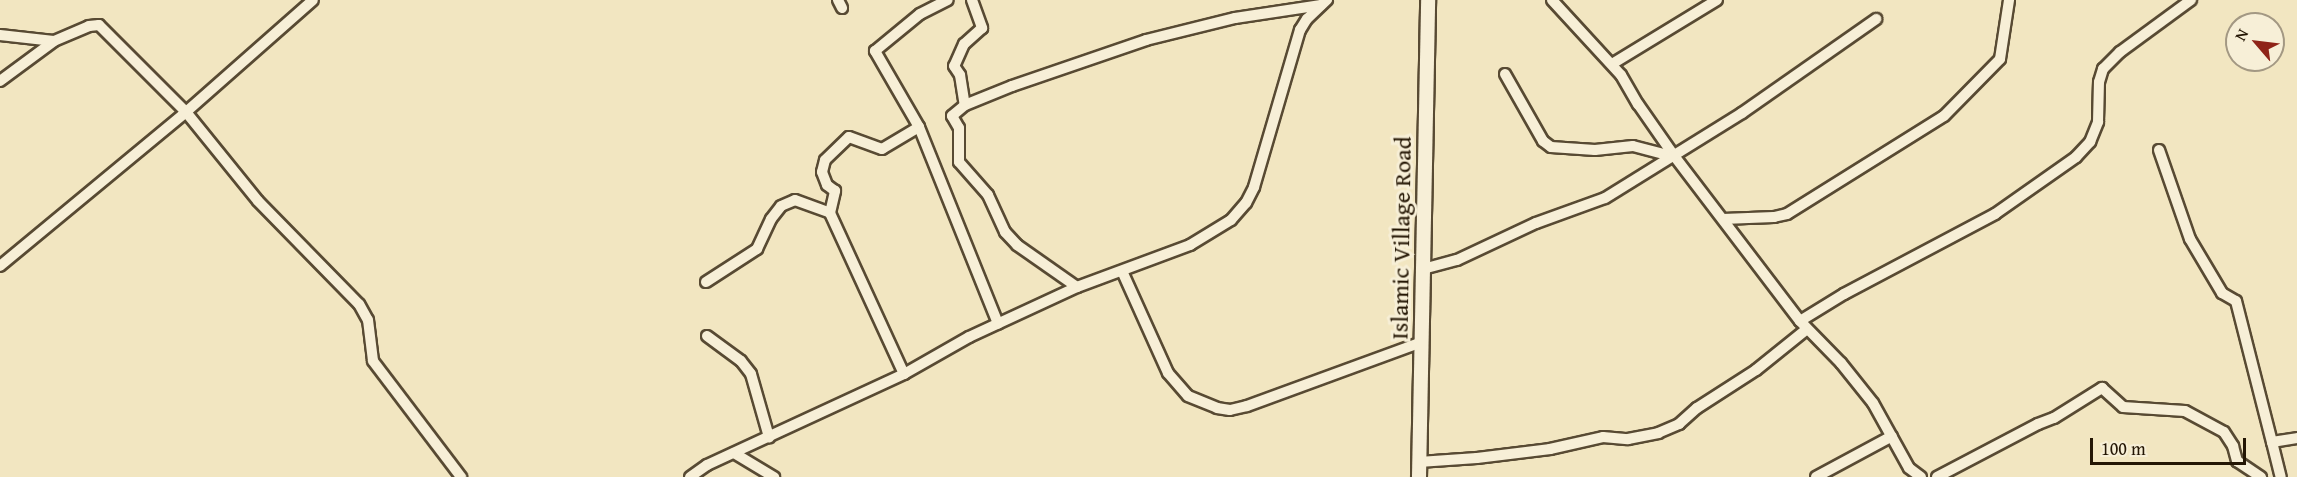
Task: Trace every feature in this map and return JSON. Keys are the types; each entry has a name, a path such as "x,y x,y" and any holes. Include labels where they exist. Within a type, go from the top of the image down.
{"street":[{"path":"0,266 186,112 313,0"},
{"path":"948,0 920,14 875,51 919,128 998,324"},
{"path":"965,105 960,75 954,66 964,44 982,28 972,0"},
{"name":"Islamic Village Road","path":"1419,477 1428,0"},
{"path":"1552,0 1612,64 1675,157 1804,325 1841,363 1873,403 1909,468 1921,477"},
{"path":"1612,64 1717,0"},
{"path":"1723,219 1774,218 1787,214 1944,116 2000,58 2008,0"},
{"path":"1419,462 1551,449 1603,437 1628,439 1658,433 1679,424 1697,408 1756,370 1804,325 1844,294 1995,214 2076,157 2090,142 2098,122 2099,82 2103,69 2120,52 2191,0"},
{"path":"1077,287 1017,245 996,217 987,195 959,162 960,139 952,116 965,105 1012,86 1146,40 1235,18 1324,3"},
{"path":"690,477 734,453 904,374 998,324 1077,287 1190,245 1232,220 1246,203 1254,187 1273,128 1293,47 1307,19 1324,3"},
{"path":"1423,269 1457,260 1536,223 1605,198 1675,157 1876,19"},
{"path":"0,81 54,40 99,25 186,112 258,201 359,304 368,320 373,361 461,477"},
{"path":"0,35 54,40"},
{"path":"1505,74 1543,141 1551,147 1595,150 1633,146 1675,157"},
{"path":"904,374 830,213 835,191 826,185 822,172 825,159 849,137 882,149 919,128"},
{"path":"2159,150 2190,239 2222,292 2236,301 2281,477"},
{"path":"706,282 757,249 771,219 782,206 795,200 830,213"},
{"path":"1122,271 1168,373 1188,396 1216,408 1230,410 1247,406 1422,342"},
{"path":"707,336 741,361 751,374 769,437"},
{"path":"1937,477 2038,424 2054,418 2102,388 2122,407 2185,411 2224,432 2237,461 2261,477"},
{"path":"1816,477 1892,436"},
{"path":"2272,442 2297,438"},
{"path":"734,453 774,477"}]}
